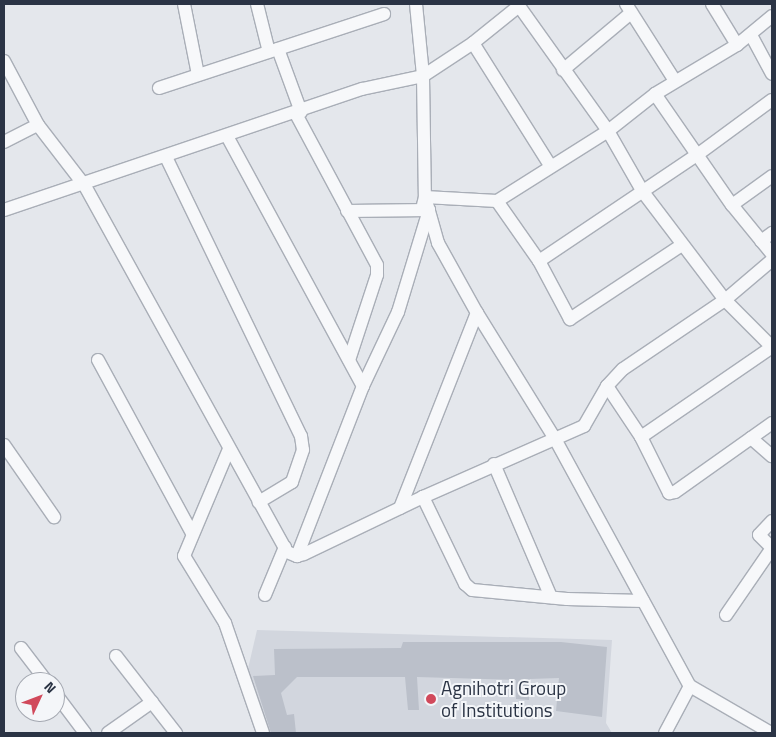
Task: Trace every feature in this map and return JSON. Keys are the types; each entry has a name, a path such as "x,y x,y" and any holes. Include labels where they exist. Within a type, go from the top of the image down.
{"street":[{"path":"184,4 198,75"},
{"path":"257,4 273,50 299,113 347,210 377,265 377,275 350,362"},
{"path":"297,556 362,383 398,312 425,197 423,76 416,4"},
{"path":"712,4 738,45"},
{"path":"4,210 85,186 299,113 362,89 423,76 473,43 520,5 608,131 643,192 682,245 725,300 772,347 641,437"},
{"path":"564,70 628,8 675,81"},
{"path":"159,88 384,14"},
{"path":"425,197 497,201 608,131 655,94 675,81 738,45 772,16"},
{"path":"751,35 772,74"},
{"path":"473,43 551,167"},
{"path":"4,62 38,125 85,186 229,449 291,555 297,556 494,464 554,437 584,426 607,386 628,365 725,300 772,260"},
{"path":"655,94 732,205 772,254"},
{"path":"539,261 697,155 772,100"},
{"path":"4,142 38,125"},
{"path":"227,136 362,383"},
{"path":"166,157 301,436 303,450 292,482 259,502"},
{"path":"732,205 772,176"},
{"path":"497,201 539,261 567,316 572,319 682,245"},
{"path":"347,210 422,210"},
{"path":"422,210 477,313 554,437 690,686 771,733"},
{"path":"761,241 772,233"},
{"path":"400,508 477,313"},
{"path":"98,360 192,533"},
{"path":"607,386 641,437 666,489 672,493 772,423"},
{"path":"751,438 772,456"},
{"path":"4,445 54,517"},
{"path":"229,449 192,533 185,560 225,623 263,733"},
{"path":"494,464 551,597"},
{"path":"423,497 468,588 551,597 643,601"},
{"path":"726,615 772,548 759,535 772,522"},
{"path":"265,595 285,547"},
{"path":"21,648 39,672"},
{"path":"116,656 176,733"},
{"path":"664,733 690,686"},
{"path":"108,733 152,702"},
{"path":"65,706 85,733"}],"shaded area":[{"name":"Agnihotri Group of Institutions","path":"257,630 612,640 606,723 612,733 266,733 247,673"}],"building":[{"path":"403,642 561,642 607,647 602,717 556,711 559,678 530,679 529,700 516,699 516,680 417,677 419,710 408,710 405,677 297,677 281,693 287,715 294,714 296,733 271,733 253,676 275,675 274,649 401,648"}],"place":[{"name":"Agnihotri Group of Institutions","path":"431,699"}]}
